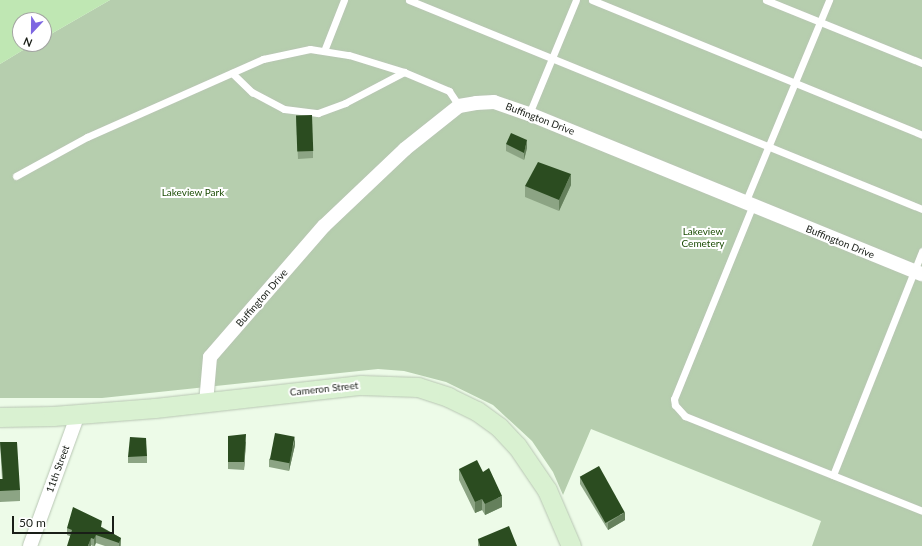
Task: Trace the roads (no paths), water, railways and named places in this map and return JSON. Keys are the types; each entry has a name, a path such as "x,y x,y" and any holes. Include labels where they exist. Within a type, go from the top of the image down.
{"main road":[{"name":"Cameron Street","path":"0,417 78,414 206,403 391,384 418,387 448,397 477,411 499,427 517,446 547,490 571,546"}],"street":[{"name":"Buffington Drive","path":"206,403 210,357 324,226 405,149 459,106 494,102 529,114 918,273"},
{"name":"11th Street","path":"30,546 78,414"}],"lane":[{"path":"324,51 344,0"},
{"path":"409,0 922,208"},
{"path":"529,114 576,0"},
{"path":"592,0 922,135"},
{"path":"766,0 922,63"},
{"path":"829,0 769,146 749,205 674,399 675,405 685,416 922,511"},
{"path":"16,176 86,137 263,59 310,49 349,55 404,72 449,91 459,106"},
{"path":"232,73 252,92 284,110 318,113 345,104 404,72"},
{"path":"833,475 918,273 922,251"}],"park label":[{"name":"Lakeview Park","path":"193,193"},
{"name":"Lakeview Cemetery","path":"703,236"}]}
